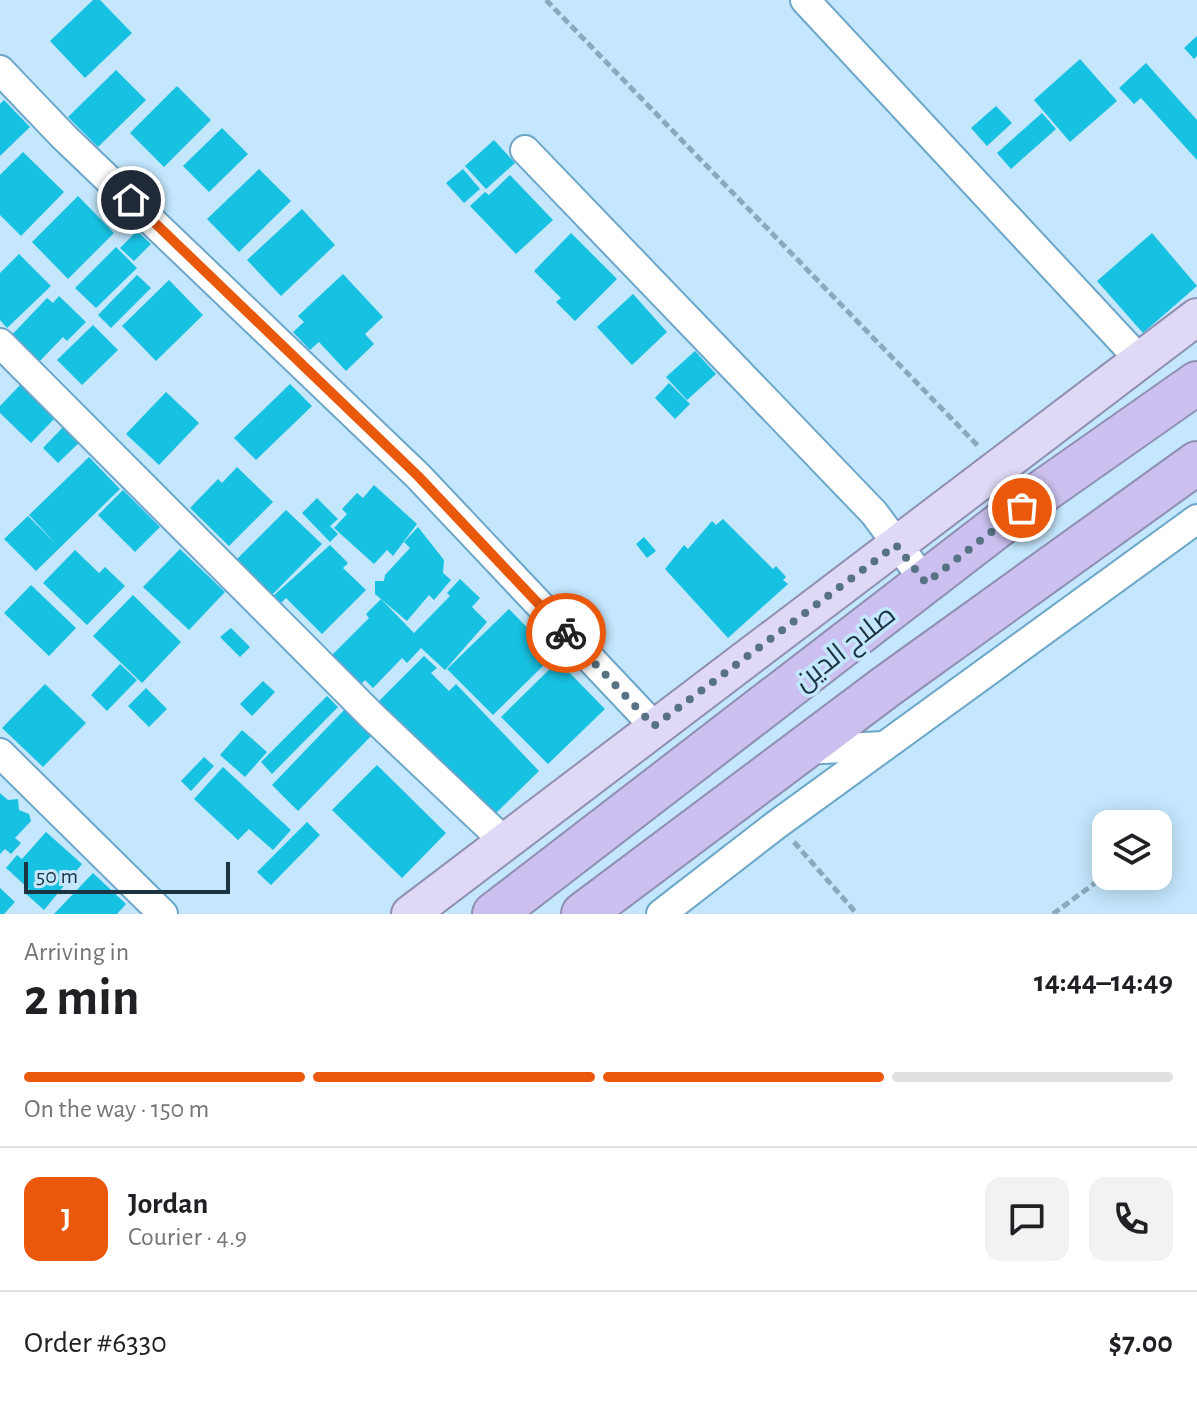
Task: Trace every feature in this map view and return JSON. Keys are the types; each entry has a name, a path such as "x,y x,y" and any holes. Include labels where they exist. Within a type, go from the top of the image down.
{"highway":[{"name":"صلاح الدين","path":"494,914 1046,489 1197,383"},
{"name":"صلاح الدين","path":"583,914 1197,463"}],"main road":[{"path":"410,914 1197,317"}],"street":[{"path":"805,0 1139,359"},
{"path":"0,70 64,137 418,476 654,726"},
{"path":"525,150 843,480 926,583"},
{"path":"0,343 373,717 506,843"},
{"path":"661,914 776,825 1197,519"},
{"path":"803,750 884,746"},
{"path":"0,753 163,914"}],"path":[{"path":"546,0 998,468"},
{"path":"776,825 857,914"},
{"path":"1053,914 1092,885"}],"building":[{"path":"93,0 100,0 132,33 85,78 50,41"},
{"path":"1197,36 1197,56 1194,59 1184,48"},
{"path":"1080,59 1117,101 1070,142 1034,100"},
{"path":"1146,63 1197,120 1197,160 1141,98 1134,104 1119,88"},
{"path":"116,70 146,100 98,147 68,117"},
{"path":"177,86 211,120 164,167 130,133"},
{"path":"4,100 30,127 0,156 0,104"},
{"path":"996,106 1012,123 987,146 971,128"},
{"path":"1042,113 1056,129 1011,169 997,153"},
{"path":"222,128 248,154 209,192 183,166"},
{"path":"494,140 515,163 486,189 465,166"},
{"path":"23,152 64,192 21,236 0,215 0,175"},
{"path":"259,169 291,201 239,252 207,219"},
{"path":"463,169 480,189 464,203 446,183"},
{"path":"510,175 553,220 516,254 470,206 485,192 489,195"},
{"path":"78,196 114,233 68,279 32,242"},
{"path":"302,209 335,245 281,296 247,260"},
{"path":"137,231 151,244 134,261 120,248"},
{"path":"571,233 617,279 575,321 556,302 561,298 534,271"},
{"path":"1152,233 1197,286 1143,333 1097,281"},
{"path":"116,247 137,268 96,308 75,288"},
{"path":"19,254 51,286 7,328 0,320 0,273"},
{"path":"343,274 383,317 365,334 374,344 346,371 319,342 310,350 293,332 304,322 298,316"},
{"path":"137,275 151,288 111,328 98,315"},
{"path":"169,280 203,315 156,361 122,326"},
{"path":"633,294 667,332 632,365 597,327"},
{"path":"59,296 86,322 67,341 63,337 35,366 7,340 47,298 53,303"},
{"path":"93,325 118,350 82,385 57,360"},
{"path":"695,351 716,374 687,400 666,377"},
{"path":"669,383 690,404 675,419 655,398"},
{"path":"290,384 312,406 256,460 234,438"},
{"path":"20,385 55,418 31,443 0,413 0,406"},
{"path":"166,392 199,423 159,465 126,434"},
{"path":"66,424 82,440 58,463 43,448"},
{"path":"89,457 120,489 36,571 4,539 28,516 56,544 29,515"},
{"path":"237,467 273,502 229,546 190,508 218,479 222,483"},
{"path":"374,485 417,524 393,556 387,550 374,564 334,528 347,514 342,509 357,493 363,498"},
{"path":"123,490 160,527 135,552 98,515"},
{"path":"317,498 338,519 330,526 338,534 330,542 302,513"},
{"path":"286,510 322,544 272,595 236,560"},
{"path":"723,519 773,569 776,566 788,584 728,638 665,569 684,545 688,549 712,521 716,525"},
{"path":"418,527 444,560 443,573 451,580 434,600 429,595 407,621 375,594 375,581 384,581 385,575 410,548 404,542"},
{"path":"644,537 656,551 647,558 636,544"},
{"path":"330,545 348,563 343,568 366,590 322,634 286,598 281,603 273,596"},
{"path":"180,549 225,592 189,630 143,587"},
{"path":"75,550 99,573 105,567 125,586 87,625 43,583"},
{"path":"460,579 480,598 472,607 487,622 445,670 421,648 407,663 402,658 373,688 365,680 359,686 330,657 369,618 366,614 381,599 414,633 450,596 447,593"},
{"path":"31,585 76,628 49,656 4,613"},
{"path":"133,595 181,642 142,683 93,636"},
{"path":"509,609 554,655 493,715 447,669"},
{"path":"231,628 250,647 240,657 220,637"},
{"path":"424,656 437,668 431,673 449,691 456,684 539,771 493,816 378,702"},
{"path":"558,661 605,709 548,764 501,717"},
{"path":"120,664 137,680 107,711 91,695"},
{"path":"263,681 275,692 252,716 240,704"},
{"path":"45,684 86,723 43,767 2,728"},
{"path":"146,688 167,709 149,727 128,706"},
{"path":"327,696 338,707 272,774 261,762"},
{"path":"346,708 373,734 298,811 272,785"},
{"path":"242,730 267,752 245,777 220,755"},
{"path":"204,757 214,766 191,791 181,781"},
{"path":"377,765 446,833 402,878 332,810"},
{"path":"223,767 291,830 273,850 249,829 238,840 194,799"},
{"path":"0,793 8,800 18,799 19,810 29,814 31,821 15,838 21,843 11,854 5,849 0,854"},
{"path":"307,822 320,835 271,885 257,872"},
{"path":"46,832 82,864 44,910 25,893 29,889 6,868 17,855 22,859"},
{"path":"93,873 126,904 117,914 54,914"},
{"path":"0,888 15,902 4,914 0,914"}],"way so far":[{"path":"566,633 654,726 896,545 926,583 1022,508"}],"route":[{"path":"131,200 418,476 566,633"}]}
